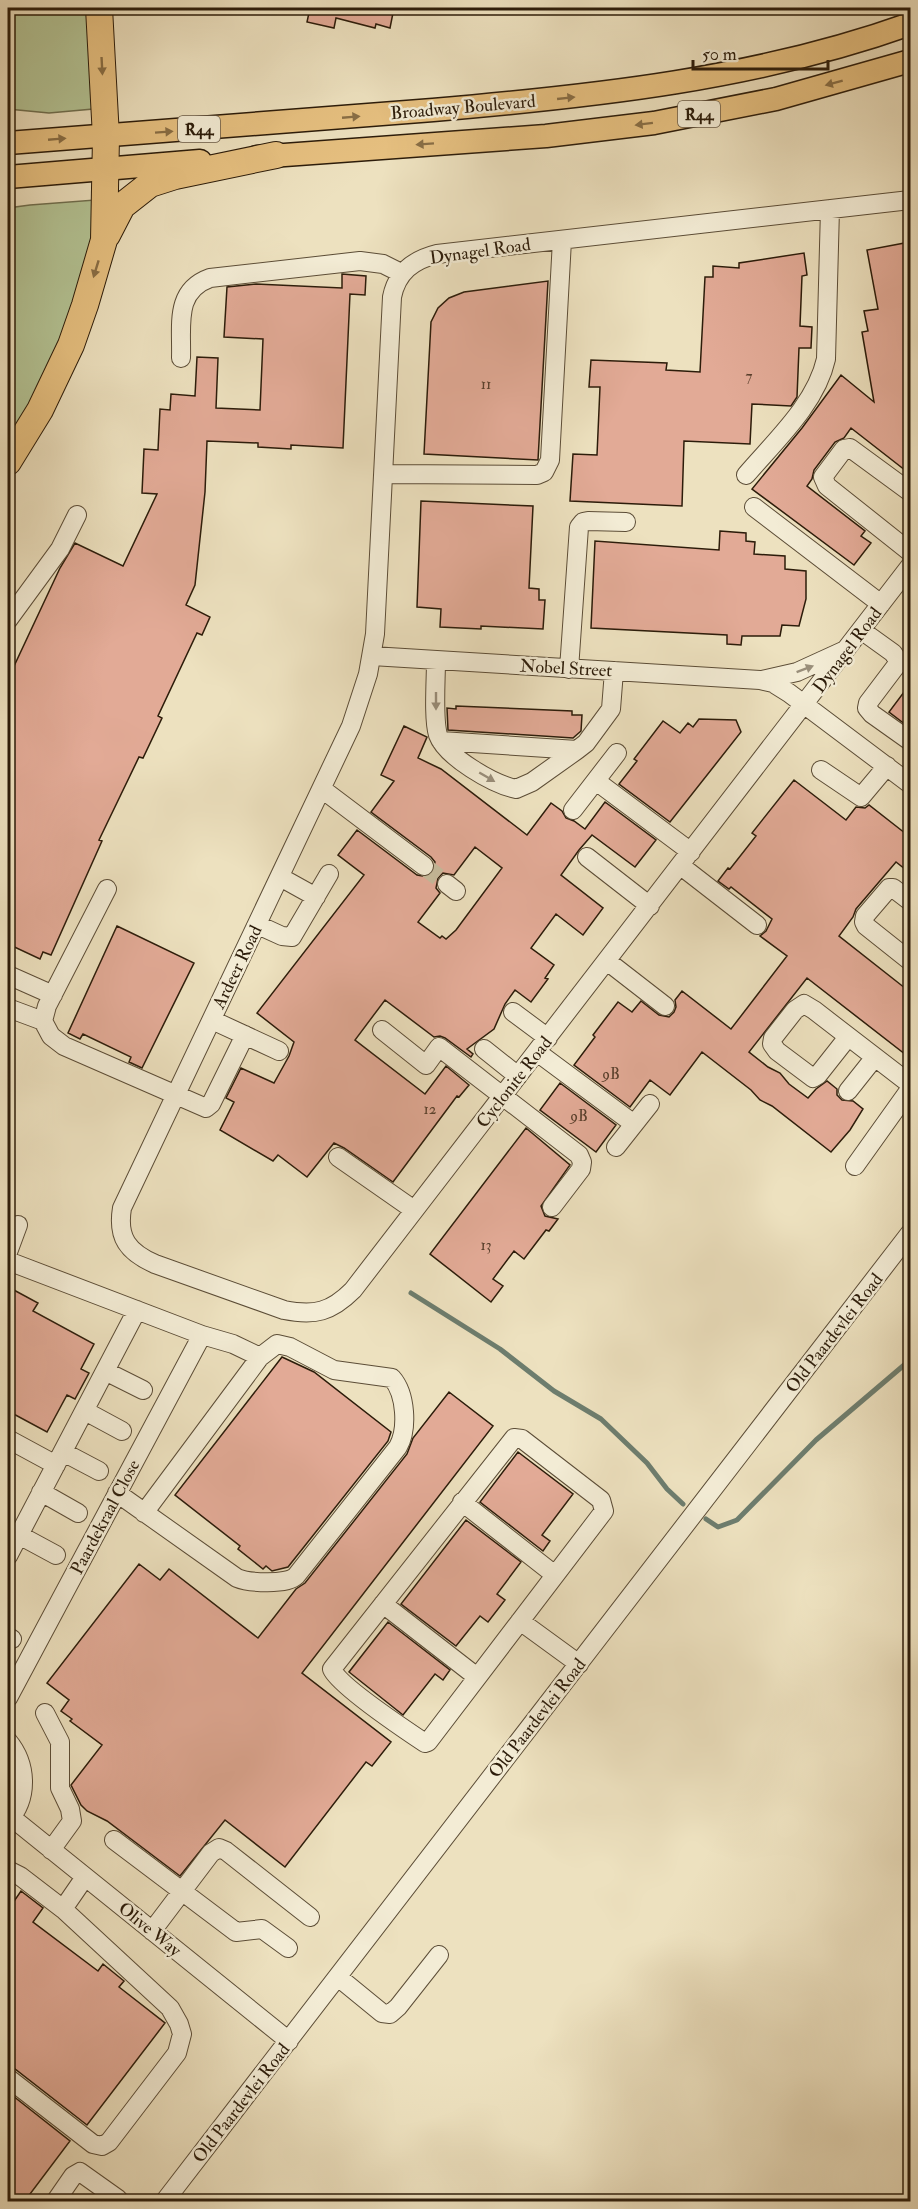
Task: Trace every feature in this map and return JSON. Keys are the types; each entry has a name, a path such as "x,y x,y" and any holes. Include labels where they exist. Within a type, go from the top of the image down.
{"highway":[{"path":"99,8 106,137 104,240"},
{"path":"8,462 40,410 70,345 85,305 104,240 122,206 150,184 175,176 276,155"}],"main road":[{"name":"Broadway Boulevard","path":"8,143 106,137 600,95 674,84 773,64 905,23"},
{"name":"Broadway Boulevard","path":"8,177 546,136 654,123 776,99 910,61"}],"street":[{"name":"Dynagel Road","path":"401,273 411,264 436,254 910,200"},
{"path":"746,475 809,400 822,375 826,359 830,209"},
{"path":"384,474 537,475 546,469 550,460 562,240"},
{"path":"181,358 184,301 193,286 210,278 360,261 383,264 401,273 394,284 392,297 384,474 372,656"},
{"path":"910,492 850,447 844,449 823,477 827,486 910,552"},
{"path":"754,507 881,604"},
{"path":"8,620 60,549 77,515"},
{"path":"569,669 579,527 583,522 588,521 626,522"},
{"name":"Dynagel Road","path":"805,705 910,566"},
{"path":"861,630 893,653 898,662 868,703 867,708 910,741"},
{"name":"Nobel Street","path":"760,680 797,672 846,649"},
{"name":"Nobel Street","path":"372,656 760,680 781,687 887,766 909,779"},
{"name":"Ardeer Road","path":"155,1264 140,1257 129,1247 122,1234 120,1222 122,1208 351,726 372,656"},
{"path":"436,661 437,727 441,741 448,750 472,768 496,782 516,789 532,782 586,743 608,714 612,703 614,671"},
{"name":"Cyclonite Road","path":"155,1264 284,1310 303,1314 321,1312 339,1304 353,1290 805,705"},
{"path":"441,741 577,750"},
{"path":"573,810 617,753"},
{"path":"821,770 861,797 867,793 887,766"},
{"path":"596,781 686,859 757,925"},
{"path":"322,789 424,866"},
{"path":"587,857 650,906"},
{"path":"258,925 290,938 296,933 329,874"},
{"path":"280,877 316,897"},
{"path":"910,902 893,888 889,888 865,916 864,922 866,926 910,958"},
{"path":"43,1021 53,995 107,889"},
{"path":"607,961 665,1006"},
{"path":"8,975 53,995"},
{"path":"8,1008 43,1021 51,1036 64,1046 202,1108 209,1107 244,1035"},
{"path":"513,1012 542,1045 634,1124"},
{"path":"212,1020 279,1051"},
{"path":"382,1030 426,1065 439,1047 581,1158 583,1165 581,1169 552,1207"},
{"path":"848,1037 910,1084"},
{"path":"484,1049 518,1076"},
{"path":"848,1091 874,1057"},
{"path":"855,1166 910,1089"},
{"path":"616,1147 651,1104"},
{"path":"338,1156 414,1210"},
{"path":"8,1252 18,1225"},
{"name":"Old Paardevlei Road","path":"164,2202 910,1233"},
{"path":"8,1262 202,1335 233,1344 260,1357"},
{"path":"8,1556 137,1310"},
{"name":"Paardekraal Close","path":"8,1698 202,1335"},
{"path":"117,1493 237,1578 246,1581 286,1582 296,1576 398,1447 404,1434 403,1398 398,1384 392,1378 384,1375 334,1370 283,1344 271,1347 260,1357 144,1512"},
{"path":"105,1371 143,1390"},
{"path":"85,1411 122,1431"},
{"path":"514,1438 522,1439 601,1500 604,1507 602,1514 425,1743 353,1690 335,1675 333,1667 462,1502 514,1438"},
{"path":"8,1439 59,1459 99,1471"},
{"path":"41,1492 78,1513"},
{"path":"462,1502 555,1575"},
{"path":"19,1535 56,1555"},
{"path":"383,1604 477,1677"},
{"path":"520,1620 579,1664"},
{"path":"45,1713 60,1742 60,1788 73,1816 72,1821 51,1850"},
{"path":"8,1741 16,1752 23,1774 21,1797 9,1819"},
{"name":"Olive Way","path":"9,1819 51,1850 289,2041"},
{"path":"114,1840 236,1932 262,1929 288,1948"},
{"path":"152,1931 211,1853 219,1848 226,1851 310,1917"},
{"path":"8,1870 20,1876 63,1909 170,2008 182,2034 177,2053 109,2142 102,2146 93,2144 8,2078"},
{"path":"63,1909 85,1877"},
{"path":"338,1977 382,2013 390,2014 439,1955"},
{"path":"55,2202 74,2176 80,2172 118,2199"}],"green space":[{"path":"8,8 89,8 93,109 49,113 8,109"},
{"path":"95,200 92,245 65,330 36,394 8,441 8,208"}],"building":[{"path":"310,8 394,8 390,28 376,24 375,28 336,18 334,28 307,22"},
{"path":"910,242 910,474 851,428 844,438 835,442 814,470 807,486 865,531 861,536 871,543 854,565 752,489 802,428 841,375 874,402 862,332 868,331 864,311 878,309 867,250"},
{"path":"804,253 807,275 802,276 800,326 812,327 811,348 799,348 797,397 791,406 752,404 750,444 684,441 682,506 570,501 573,454 597,455 600,387 589,387 591,360 667,363 666,370 700,372 705,277 713,277 713,266 739,268 739,263"},
{"path":"342,274 366,276 365,295 350,294 343,448 291,445 291,449 258,447 258,443 207,441 205,492 195,585 186,605 210,617 202,635 197,633 158,716 162,718 143,758 139,757 99,840 102,841 51,955 43,952 40,959 8,944 8,679 60,568 75,543 123,566 157,494 142,493 144,449 158,450 160,409 170,410 171,394 195,396 197,357 218,358 216,408 260,410 263,339 224,337 227,287 256,284 342,288"},
{"path":"548,281 538,460 424,454 431,322 438,308 449,298 464,292"},
{"path":"421,501 533,506 529,588 539,589 539,600 545,600 543,629 440,627 441,609 417,607"},
{"path":"720,531 746,533 746,541 755,542 754,554 785,556 785,569 806,571 806,599 799,626 782,625 780,636 742,636 741,645 727,644 727,635 591,628 595,541 719,550"},
{"path":"910,684 910,728 889,712"},
{"path":"456,706 572,711 572,715 582,715 581,731 573,738 448,730 447,708 456,709"},
{"path":"699,719 736,720 741,732 670,822 619,784 637,761 634,759 663,721 680,733 688,723 693,727"},
{"path":"404,726 427,737 418,758 441,769 527,835 551,803 562,811 566,818 585,829 605,802 656,840 635,867 592,835 579,850 561,875 603,908 583,935 556,914 531,948 554,965 545,978 548,979 531,1002 515,990 505,1004 494,1029 467,1049 473,1054 471,1057 445,1038 434,1037 385,1000 355,1040 425,1094 446,1066 469,1085 459,1097 457,1096 393,1182 334,1143 307,1177 278,1155 273,1161 220,1130 234,1102 226,1098 241,1068 274,1083 289,1056 294,1042 257,1013 364,875 338,855 357,830 417,875 428,877 433,872 435,862 431,857 371,812 394,781 381,775","holes":["475,847 502,868 456,930 446,939 442,936 440,938 418,922 440,893 436,888 438,878 443,873 454,875"]},
{"path":"794,780 846,820 856,807 865,808 869,805 910,837 910,873 896,862 856,909 839,936 910,992 910,1058 807,978 749,1052 780,1073 789,1084 808,1098 827,1081 837,1089 837,1095 842,1100 853,1101 863,1109 850,1130 831,1152 772,1106 760,1100 751,1090 702,1052 670,1095 650,1080 630,1107 574,1065 618,1002 632,1012 641,1001 659,1015 669,1017 676,1007 675,1000 682,991 731,1029 787,956 760,936 766,931 772,919 731,887 729,889 718,881 756,836 752,833"},
{"path":"117,926 194,963 142,1068 129,1062 131,1057 83,1034 80,1039 68,1033"},
{"path":"560,1083 616,1125 596,1152 540,1110"},
{"path":"526,1128 570,1165 541,1206 545,1216 558,1219 549,1231 546,1230 524,1259 514,1251 493,1279 503,1286 491,1302 430,1254"},
{"path":"12,1289 38,1303 33,1311 94,1344 81,1369 89,1373 75,1399 67,1395 47,1432 8,1411 8,1296"},
{"path":"282,1357 314,1372 391,1432 388,1441 288,1567 272,1571 266,1566 263,1569 238,1549 240,1546 175,1495"},
{"path":"449,1392 493,1426 302,1673 391,1742 372,1766 366,1762 285,1867 225,1820 180,1876 107,1821 87,1811 81,1805 71,1785 102,1745 70,1721 72,1719 61,1711 69,1700 47,1683 139,1564 160,1580 169,1569 258,1638 296,1589 305,1583 407,1454 413,1438"},
{"path":"518,1452 573,1494 542,1535 550,1541 543,1551 480,1502"},
{"path":"466,1520 521,1562 497,1594 505,1600 488,1622 480,1616 456,1646 401,1604"},
{"path":"388,1622 450,1670 443,1680 435,1674 403,1715 349,1672"},
{"path":"21,1891 43,1908 33,1922 98,1971 103,1964 124,1981 119,1987 165,2023 87,2125 15,2069 8,2067 8,1910"},
{"path":"8,2092 70,2141 24,2202 8,2202"}],"waterway":[{"path":"411,1293 500,1349 554,1391 601,1419 647,1463 667,1489 683,1504"},
{"path":"706,1519 718,1527 737,1520 816,1440 910,1360"}],"tunnel":[{"path":"424,866 447,884"}]}
